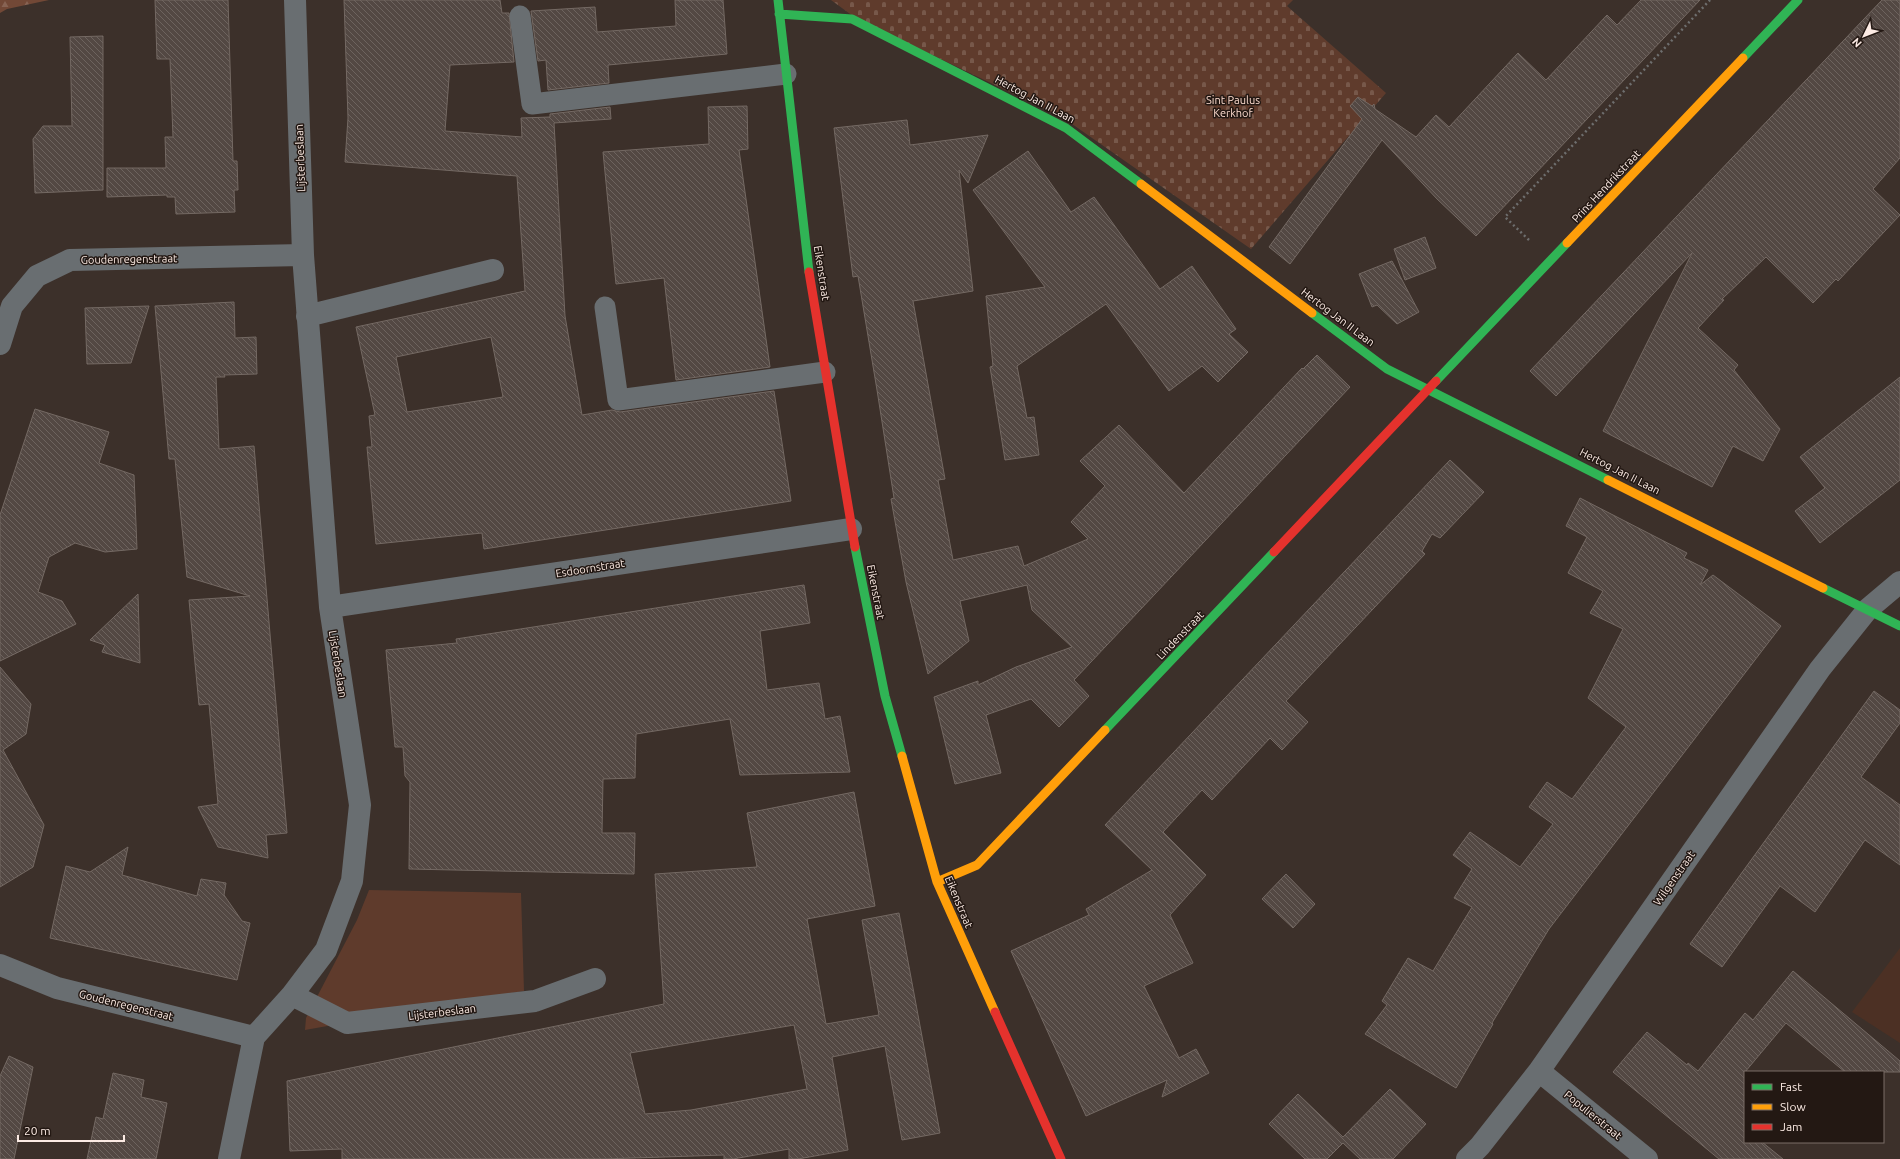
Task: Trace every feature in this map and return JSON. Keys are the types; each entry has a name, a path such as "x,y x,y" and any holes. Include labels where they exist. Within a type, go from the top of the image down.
{"street":[{"name":"Lijsterbeslaan","path":"254,1037 292,995 326,950 352,881 360,805 330,607 303,255 295,0"},
{"name":"Eikenstraat","path":"778,0 806,253 851,529 885,696 937,882 1061,1159"},
{"name":"Prins Hendrikstraat","path":"1430,389 1798,0"},
{"name":"Hertog Jan II Laan","path":"779,14 852,19 1066,128 1387,369 1430,389 1900,626"},
{"name":"Goudenregenstraat","path":"0,344 12,306 37,276 70,260 303,255"},
{"path":"307,316 493,270"},
{"name":"Lindenstraat","path":"937,882 977,865 1430,389"},
{"name":"Esdoornstraat","path":"330,607 851,529"},
{"name":"Wilgenstraat","path":"1475,1155 1540,1072 1820,669 1868,610 1900,582"},
{"name":"Goudenregenstraat","path":"0,965 57,988 254,1037"},
{"name":"Lijsterbeslaan","path":"292,995 347,1023 535,1001 596,979"},
{"path":"229,1159 254,1037"},
{"name":"Populierstraat","path":"1540,1072 1647,1159"}],"lane":[{"path":"520,16 532,104 786,74"},
{"path":"605,307 618,400 825,372"}],"path":[{"path":"1551,261 1505,217 1710,0"}],"shaded area":[{"path":"1900,948 1900,1043 1852,1012"}],"green space":[{"path":"0,0 49,0 7,9 0,13"},
{"name":"Sint Paulus Kerkhof","path":"831,0 1293,0 1287,6 1386,93 1251,249 1062,117 857,19"},
{"path":"369,890 521,893 524,991 305,1030 306,1018 357,920"}],"building":[{"path":"155,0 228,0 233,161 237,161 238,190 234,190 235,212 176,214 175,197 167,197 167,195 107,197 107,168 166,168 165,137 173,137 170,59 157,59"},
{"path":"344,0 500,0 502,13 509,13 514,62 450,65 445,131 522,137 521,118 550,117 550,114 610,107 611,119 554,123 565,316 582,415 612,410 620,412 774,391 791,501 484,549 482,533 376,544 367,447 372,447 369,416 375,415 356,327 525,291 517,176 345,162 348,118","holes":["491,337 503,397 407,412 396,357"]},
{"path":"675,0 723,0 727,54 608,65 609,83 548,90 546,60 538,61 531,11 595,7 597,32 676,26"},
{"path":"1641,0 1700,0 1476,236 1437,199 1382,140 1290,264 1269,247 1362,119 1350,106 1358,97 1372,106 1374,104 1375,109 1416,137 1436,115 1449,127 1518,53 1546,80 1607,15 1617,25"},
{"path":"1882,0 1900,0 1900,158 1873,189 1900,215 1838,281 1836,279 1813,303 1766,257 1722,299 1724,300 1698,328 1738,365 1734,370 1780,429 1763,461 1733,446 1712,487 1603,431 1692,253 1556,396 1530,371"},
{"path":"103,36 103,190 35,193 33,139 43,126 72,126 70,37"},
{"path":"747,106 748,149 739,150 770,367 676,380 664,278 616,284 603,152 709,144 708,107"},
{"path":"907,120 910,145 988,135 968,183 959,170 973,291 913,301 945,479 938,480 953,560 1018,546 1024,566 1088,539 1071,522 1105,486 1080,461 1119,425 1184,493 1302,368 1303,369 1317,355 1350,387 1074,680 1089,696 1059,727 1031,699 986,715 1001,773 955,784 934,697 978,681 978,685 1016,667 1072,647 1032,610 1027,585 960,601 969,641 928,674 906,582 891,499 894,498 858,276 853,277 834,128"},
{"path":"1028,151 1071,212 1094,197 1160,289 1192,266 1236,329 1229,334 1248,352 1218,382 1202,366 1169,391 1106,304 1017,366 1027,418 1034,417 1039,455 1005,460 990,367 993,366 986,296 1045,287 973,190"},
{"path":"1425,237 1436,268 1405,280 1394,249"},
{"path":"1392,261 1419,312 1397,324 1377,305 1372,307 1359,274"},
{"path":"234,302 235,338 256,337 257,374 224,375 225,377 216,377 219,449 254,446 287,833 266,835 268,858 218,847 198,807 218,804 209,704 199,705 189,600 250,596 187,577 175,459 169,459 155,306"},
{"path":"149,306 131,363 87,364 85,308"},
{"path":"1900,377 1900,480 1820,543 1795,511 1825,488 1800,457"},
{"path":"35,409 109,432 99,463 134,475 137,549 105,552 75,543 49,557 38,592 62,601 76,624 0,661 0,515"},
{"path":"1450,460 1484,492 1440,538 1432,534 1422,551 1425,554 1286,701 1308,722 1282,750 1270,738 1212,800 1202,790 1163,832 1206,875 1170,915 1193,963 1144,986 1179,1058 1196,1049 1209,1073 1162,1097 1167,1080 1086,1116 1011,951 1089,915 1086,909 1152,870 1105,825"},
{"path":"1580,498 1687,553 1684,558 1708,570 1700,585 1713,575 1781,626 1549,929 1492,1023 1493,1024 1456,1088 1365,1034 1387,1005 1382,1001 1408,958 1433,971 1472,907 1454,898 1472,869 1453,855 1470,832 1520,867 1553,824 1529,807 1547,782 1572,799 1626,727 1588,698 1623,629 1590,613 1603,591 1568,573 1587,537 1566,526"},
{"path":"804,585 810,623 760,631 767,690 819,683 825,719 840,716 850,772 740,775 730,719 636,734 635,778 603,779 602,833 635,833 634,874 409,869 410,782 405,776 403,747 395,747 386,650 457,643 456,639"},
{"path":"138,594 140,663 102,652 105,645 90,640"},
{"path":"0,667 31,704 26,734 3,750 44,825 33,867 0,887"},
{"path":"1874,691 1900,710 1900,723 1861,777 1900,805 1900,865 1865,840 1815,912 1780,886 1722,967 1690,944"},
{"path":"854,792 875,906 807,919 826,1024 879,1015 862,920 899,913 940,1133 902,1140 885,1046 832,1057 848,1150 798,1159 789,1159 789,1149 733,1159 724,1159 724,1155 603,1159 342,1159 342,1149 290,1151 287,1081 664,1004 655,874 757,867 747,813","holes":["794,1025 807,1089 691,1110 645,1114 630,1053"]},
{"path":"128,847 122,875 197,896 201,879 226,883 224,895 242,921 250,923 237,980 50,938 66,866 90,872"},
{"path":"1286,874 1315,904 1293,928 1262,899"},
{"path":"1793,971 1900,1061 1900,1072 1844,1071 1786,1023 1746,1071 1744,1071 1744,1143 1763,1143 1783,1159 1719,1159 1613,1072 1647,1032 1687,1065 1688,1063 1698,1071 1745,1013 1753,1020"},
{"path":"9,1056 33,1067 14,1159 0,1159 0,1076"},
{"path":"113,1073 144,1080 141,1097 167,1103 156,1159 87,1159 96,1117 103,1119"},
{"path":"1390,1089 1426,1124 1393,1159 1360,1159 1343,1143 1327,1159 1305,1159 1269,1124 1298,1094 1343,1137"}],"traffic: fast":[{"path":"778,0 809,272"},
{"path":"1743,58 1798,0"},
{"path":"779,14 852,19 1066,128 1141,184"},
{"path":"1436,381 1567,243"},
{"path":"1312,313 1387,369 1608,480"},
{"path":"855,547 885,696 902,756"},
{"path":"1105,730 1274,552"},
{"path":"1823,588 1900,626"}],"traffic: slow":[{"path":"1567,243 1743,58"},
{"path":"1141,184 1312,313"},
{"path":"1608,480 1823,588"},
{"path":"937,882 977,865 1105,730"},
{"path":"902,756 937,882 995,1012"}],"traffic: jam":[{"path":"809,272 855,547"},
{"path":"1274,552 1436,381"},
{"path":"995,1012 1061,1159"}]}
